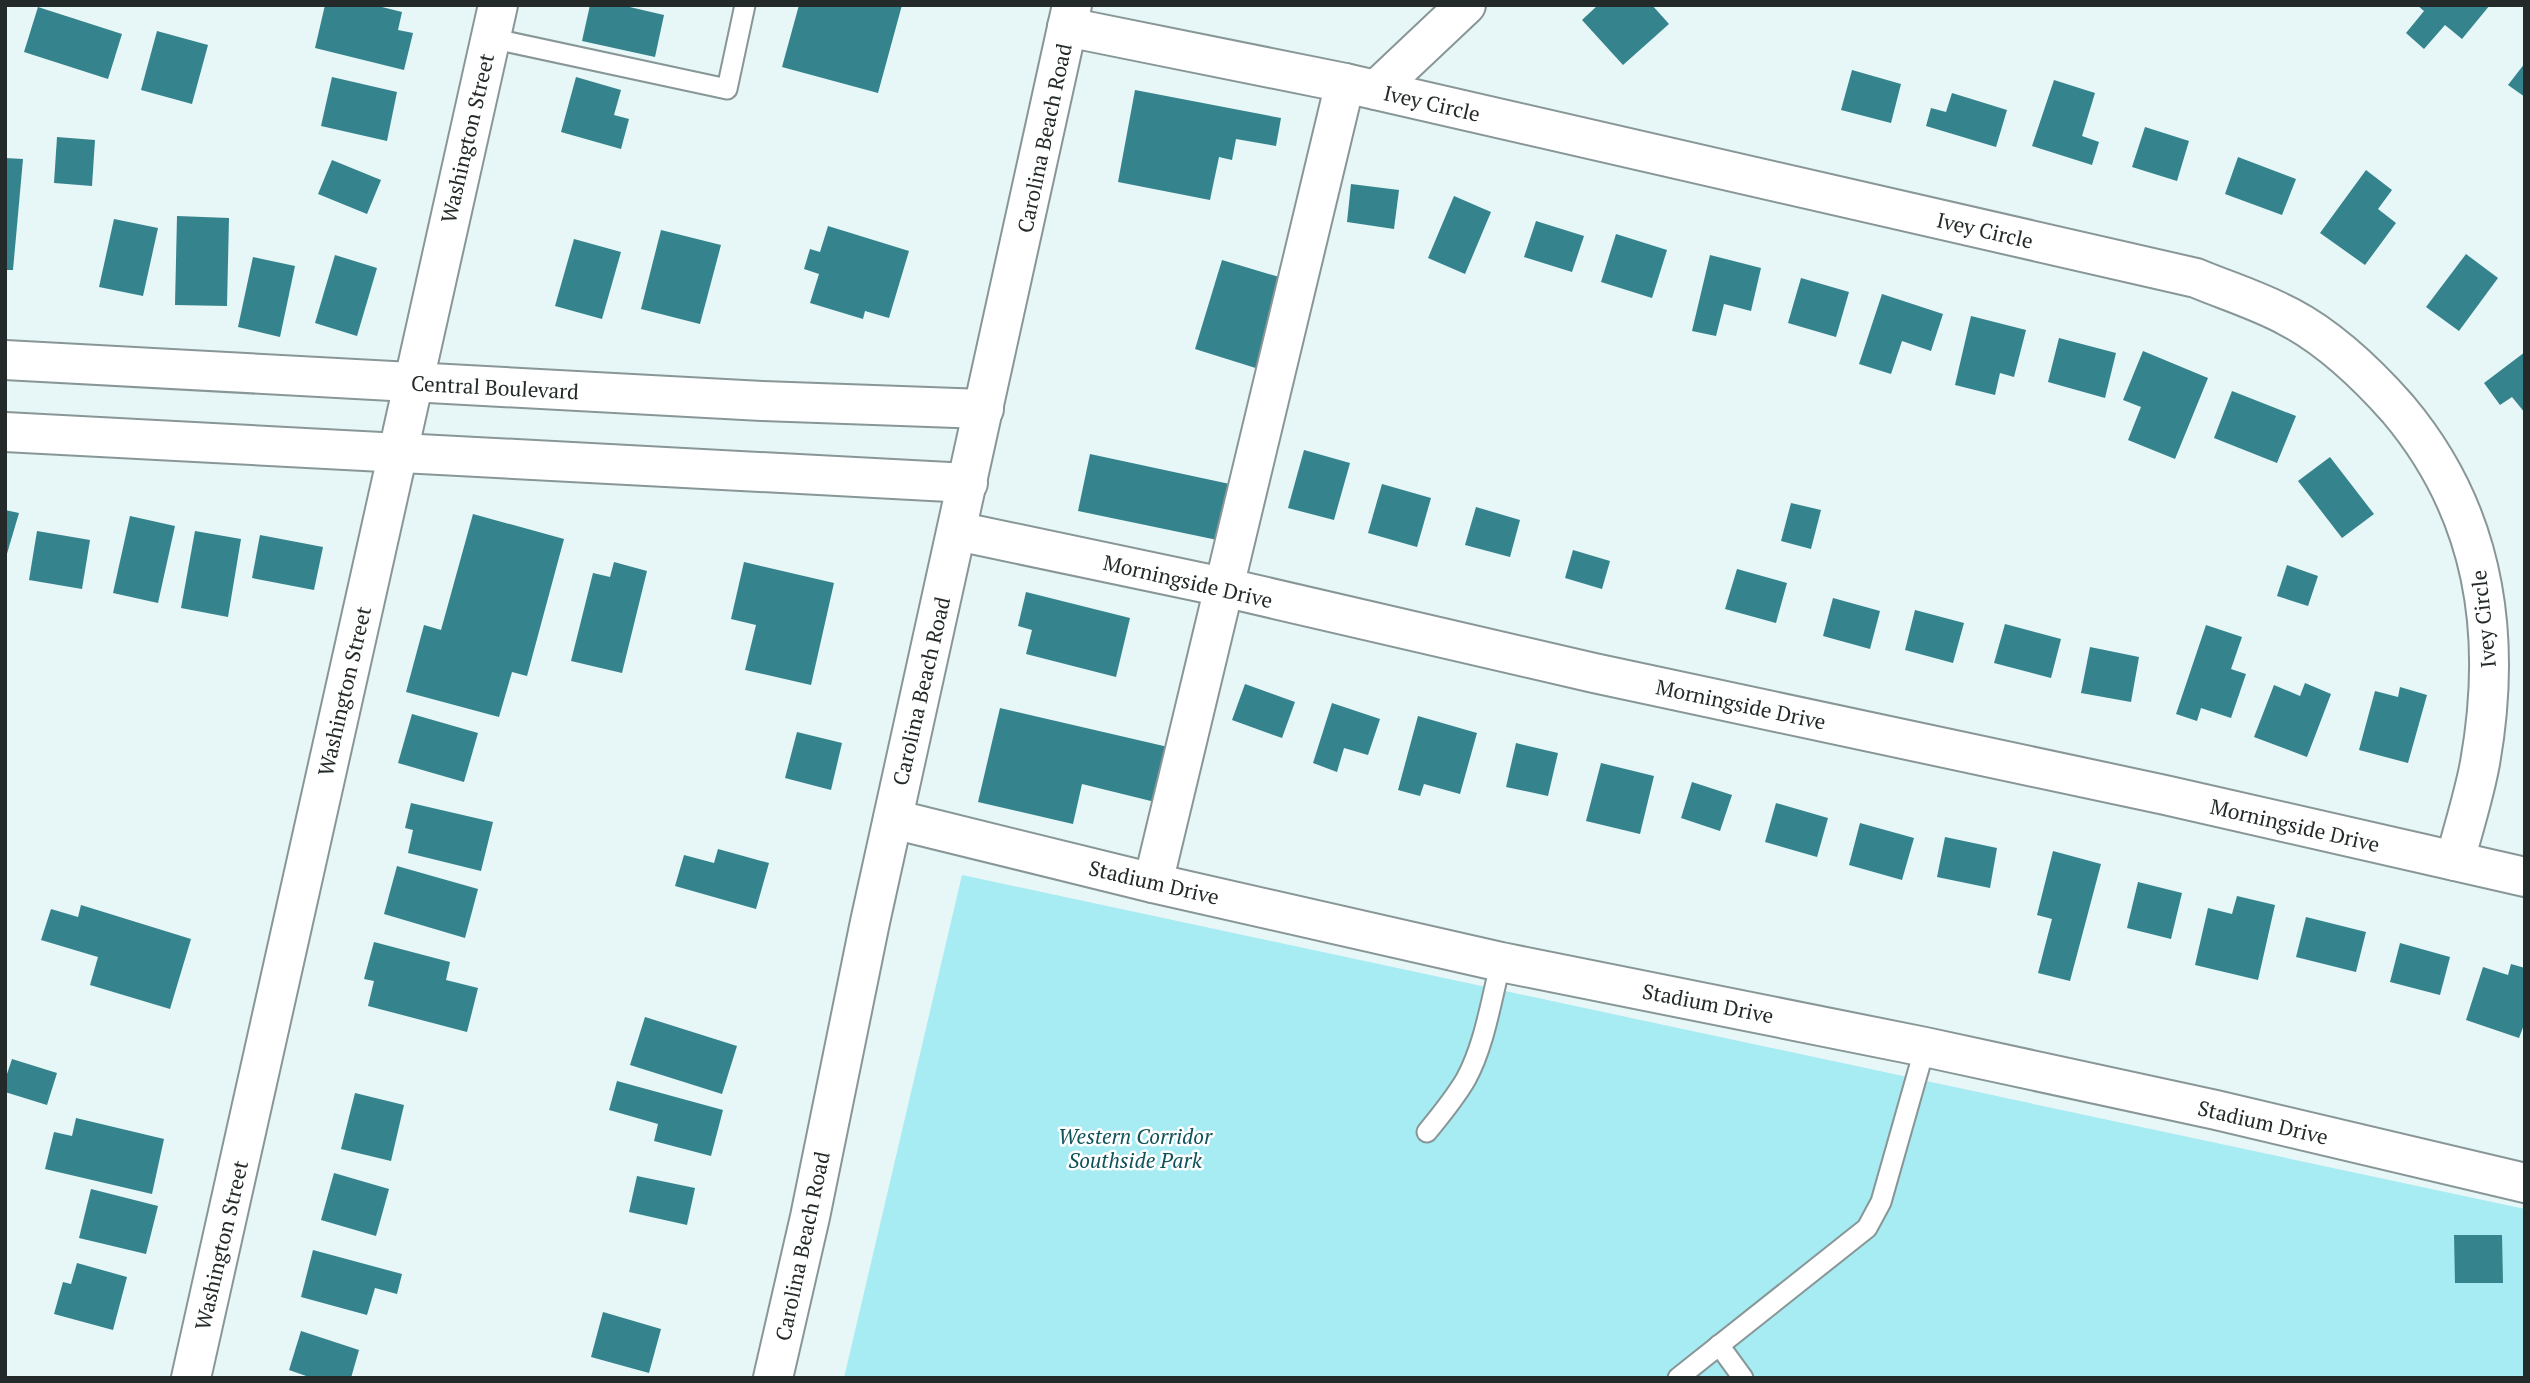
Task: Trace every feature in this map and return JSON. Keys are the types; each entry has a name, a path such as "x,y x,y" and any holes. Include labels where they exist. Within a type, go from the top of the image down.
{"main road":[{"path":"1153,883 1223,587 1361,87 1466,5"},
{"name":"Ivey Circle","path":"1070,16 1361,87 2196,278 2289,317 2324,338 2374,382 2415,430 2447,480 2464,516 2481,575 2489,636 2489,678 2480,764 2455,861"},
{"name":"Carolina Beach Road","path":"773,1378 1070,16"},
{"name":"Washington Street","path":"191,1378 494,22"},
{"name":"Central Boulevard","path":"5,360 762,401 984,409"},
{"path":"5,432 968,483"},
{"name":"Morningside Drive","path":"957,531 1223,587 1594,673 2165,795 2525,877"},
{"name":"Stadium Drive","path":"893,820 1153,883 1501,962 1925,1047 2216,1110 2525,1183"}],"lane":[{"path":"494,22 727,89 745,5"},
{"path":"1427,1132 1448,1107 1467,1077 1480,1045 1501,962"},
{"path":"1678,1378 1867,1228 1881,1202 1925,1047"},
{"path":"1719,1345 1742,1378"}],"green space":[{"name":"Western Corridor Southside Park","path":"962,875 2525,1209 2525,1378 844,1378"}],"building":[{"path":"325,5 374,5 402,12 398,30 413,33 404,70 315,48"},
{"path":"590,5 621,5 664,15 655,57 582,41"},
{"path":"799,5 902,5 878,93 782,67"},
{"path":"1598,5 1652,5 1669,24 1623,65 1582,20"},
{"path":"2417,5 2490,5 2462,39 2445,25 2424,49 2406,33 2424,11"},
{"path":"38,7 122,34 108,79 24,52"},
{"path":"157,31 208,45 192,104 141,90"},
{"path":"2525,63 2525,97 2508,85"},
{"path":"1852,70 1901,84 1891,123 1841,110"},
{"path":"332,77 397,92 387,141 321,126"},
{"path":"576,77 621,90 614,115 629,119 621,149 561,132"},
{"path":"2054,80 2095,93 2082,136 2099,142 2092,165 2032,146"},
{"path":"1135,90 1281,118 1276,146 1236,139 1232,160 1219,157 1210,200 1118,182"},
{"path":"1952,93 2007,110 1996,147 1926,126 1931,108 1946,112"},
{"path":"2145,127 2189,141 2177,181 2132,167"},
{"path":"57,137 95,140 92,186 54,183"},
{"path":"2238,157 2296,179 2282,215 2225,194"},
{"path":"5,158 23,159 13,270 5,270"},
{"path":"332,160 381,180 367,214 318,194"},
{"path":"2366,170 2392,190 2378,209 2396,223 2365,265 2320,233"},
{"path":"1351,184 1399,190 1394,229 1347,222"},
{"path":"1454,196 1491,212 1465,274 1428,258"},
{"path":"177,216 229,218 227,306 175,305"},
{"path":"114,219 158,228 143,296 99,287"},
{"path":"1536,221 1584,236 1572,272 1524,257"},
{"path":"828,226 909,251 889,318 865,311 863,319 810,303 819,274 804,269 810,249 820,252"},
{"path":"661,230 721,245 700,324 641,309"},
{"path":"1616,234 1667,250 1652,298 1601,282"},
{"path":"574,239 621,252 602,319 555,306"},
{"path":"2466,254 2498,278 2459,331 2426,307"},
{"path":"335,255 377,268 357,336 315,323"},
{"path":"1710,255 1761,268 1751,311 1724,304 1716,336 1692,331"},
{"path":"253,257 295,266 280,337 238,327"},
{"path":"1222,260 1289,280 1262,370 1195,349"},
{"path":"1801,278 1849,292 1836,337 1788,323"},
{"path":"1882,294 1943,314 1931,351 1902,341 1891,374 1859,364"},
{"path":"1971,316 2026,330 2014,377 2000,373 1995,395 1955,385"},
{"path":"2059,338 2116,353 2105,398 2048,382"},
{"path":"2143,351 2208,378 2175,459 2128,440 2141,407 2123,400"},
{"path":"2525,352 2525,413 2512,397 2500,405 2484,383"},
{"path":"2232,391 2296,416 2277,463 2214,438"},
{"path":"1304,450 1350,463 1334,520 1288,508"},
{"path":"1090,454 1239,486 1227,542 1078,511"},
{"path":"2330,457 2374,514 2342,538 2298,481"},
{"path":"1382,484 1431,498 1417,547 1368,533"},
{"path":"1791,503 1821,510 1811,549 1781,541"},
{"path":"1476,507 1520,520 1510,557 1465,545"},
{"path":"5,510 19,513 6,557 5,557"},
{"path":"473,514 564,539 527,676 512,672 499,717 406,692 424,625 441,630"},
{"path":"130,516 175,526 158,603 113,593"},
{"path":"37,531 90,540 82,589 29,580"},
{"path":"195,531 241,539 228,617 181,608"},
{"path":"260,535 323,547 314,590 252,578"},
{"path":"1573,550 1610,561 1602,589 1565,578"},
{"path":"614,562 647,571 622,673 571,661 593,573 610,577"},
{"path":"744,562 834,583 811,685 745,670 756,625 731,619"},
{"path":"2287,565 2318,576 2308,606 2277,596"},
{"path":"1737,569 1787,583 1776,623 1725,609"},
{"path":"1026,592 1130,618 1116,677 1026,654 1032,630 1018,626"},
{"path":"1833,598 1880,611 1870,649 1823,636"},
{"path":"1915,610 1964,623 1953,663 1905,650"},
{"path":"2005,624 2061,639 2051,678 1994,663"},
{"path":"2206,625 2242,637 2231,669 2246,674 2231,718 2201,708 2197,721 2176,714"},
{"path":"2090,647 2139,657 2131,702 2081,693"},
{"path":"2305,683 2331,694 2307,757 2254,737 2274,685 2300,696"},
{"path":"1245,684 1295,702 1282,738 1232,720"},
{"path":"2400,687 2427,695 2408,763 2359,750 2375,691 2398,697"},
{"path":"1332,703 1380,719 1368,755 1344,748 1337,772 1313,763"},
{"path":"1000,708 1168,747 1155,802 1082,784 1073,824 978,802"},
{"path":"412,714 478,733 464,782 398,763"},
{"path":"1418,716 1477,733 1460,794 1424,784 1420,796 1398,790"},
{"path":"797,732 842,743 831,790 785,778"},
{"path":"1516,743 1558,753 1548,796 1506,787"},
{"path":"1601,763 1654,776 1640,834 1586,821"},
{"path":"1692,782 1732,795 1720,831 1681,818"},
{"path":"411,803 493,822 481,871 408,853 413,830 405,828"},
{"path":"1776,803 1828,818 1817,857 1765,842"},
{"path":"1860,823 1914,838 1902,880 1849,865"},
{"path":"1945,837 1997,848 1990,888 1937,877"},
{"path":"718,849 769,863 756,909 675,886 684,855 714,863"},
{"path":"2053,851 2101,864 2070,981 2038,973 2052,919 2037,915"},
{"path":"397,866 478,889 465,938 384,914"},
{"path":"2138,882 2182,893 2171,939 2127,928"},
{"path":"2237,896 2275,905 2258,980 2195,965 2208,908 2232,914"},
{"path":"81,905 191,939 170,1009 90,985 98,957 41,940 51,909 78,917"},
{"path":"2306,917 2366,932 2356,972 2296,957"},
{"path":"374,942 450,962 446,980 478,988 467,1032 368,1006 374,981 364,979"},
{"path":"2400,943 2450,957 2440,995 2390,982"},
{"path":"2511,964 2525,968 2525,1022 2519,1038 2466,1020 2483,967 2508,975"},
{"path":"645,1017 737,1046 722,1094 630,1065"},
{"path":"12,1059 57,1073 47,1105 5,1092 5,1080"},
{"path":"617,1081 723,1110 711,1156 654,1141 658,1124 609,1110"},
{"path":"355,1093 404,1105 391,1161 341,1149"},
{"path":"76,1118 164,1139 152,1194 45,1169 54,1132 72,1136"},
{"path":"334,1173 389,1189 376,1236 321,1220"},
{"path":"637,1176 695,1188 687,1225 629,1212"},
{"path":"91,1189 158,1206 146,1254 79,1238"},
{"path":"2454,1235 2502,1235 2503,1283 2455,1283"},
{"path":"313,1250 402,1274 397,1294 375,1288 367,1315 301,1297"},
{"path":"77,1263 127,1277 113,1330 54,1314 63,1282 71,1284"},
{"path":"603,1312 661,1329 649,1373 591,1357"},
{"path":"301,1331 359,1350 351,1378 312,1378 289,1370"}]}
